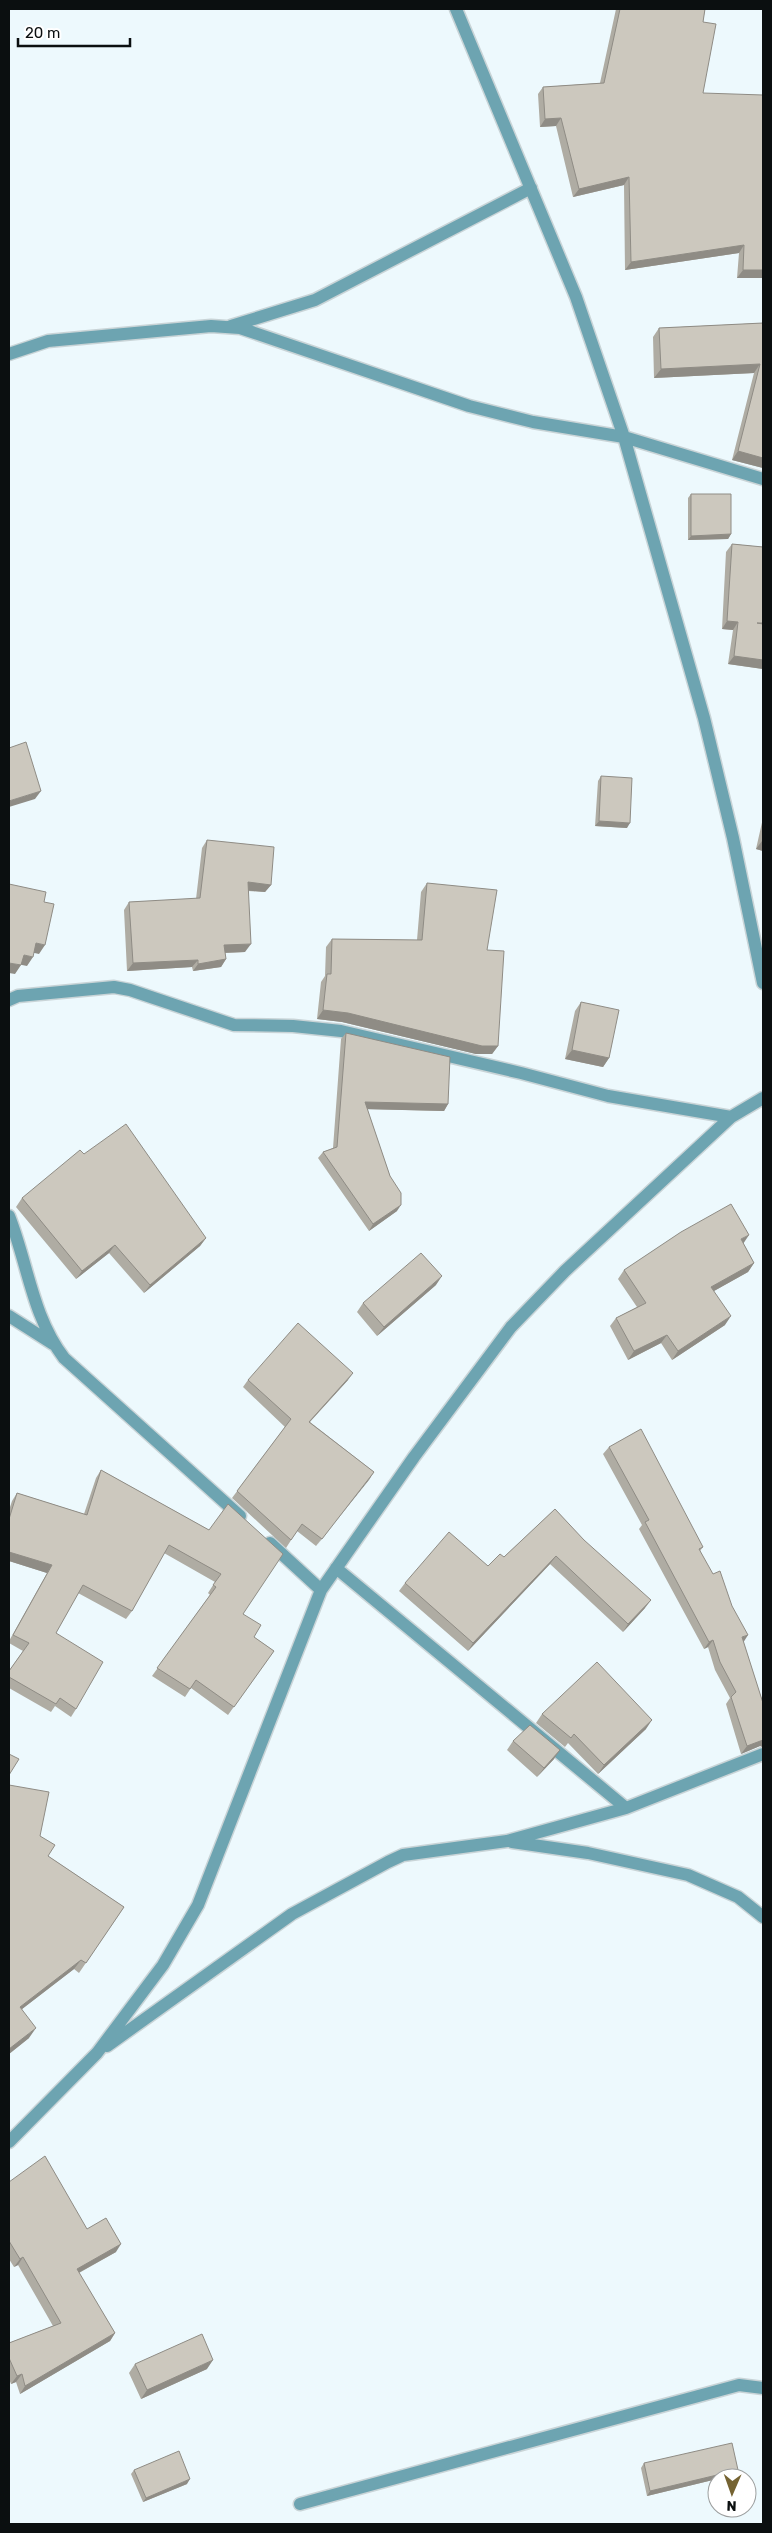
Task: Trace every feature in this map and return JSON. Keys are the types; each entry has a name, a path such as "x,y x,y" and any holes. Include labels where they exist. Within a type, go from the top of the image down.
{"street":[{"path":"456,9 576,297 624,437 704,718 733,838 763,984"},
{"path":"9,354 48,341 228,326 315,300 530,188"},
{"path":"228,326 279,340 409,386 500,415 624,437 763,480"},
{"path":"9,1000 18,996 114,987 130,990 234,1025 320,1028 341,1031 530,1075 608,1096 731,1117"},
{"path":"9,2142 97,2053 163,1965 198,1905 321,1590 414,1457 511,1327 566,1272 731,1117 763,1098"},
{"path":"9,1216 40,1318 64,1358 247,1523"},
{"path":"9,1316 54,1344"},
{"path":"262,1536 321,1590"},
{"path":"336,1568 626,1808"},
{"path":"97,2053 292,1914 388,1862 403,1856 507,1841 626,1808 763,1754"},
{"path":"507,1841 588,1852 688,1875 738,1897 763,1917"},
{"path":"300,2504 739,2385 763,2388"}],"building":[{"path":"620,9 705,9 703,22 716,24 703,93 763,95 763,270 743,270 744,245 631,262 629,177 579,189 561,118 545,119 543,87 604,83"},
{"path":"763,323 763,458 738,451 760,364 661,369 659,328"},
{"path":"691,494 731,494 731,534 691,536"},
{"path":"732,544 763,547 763,623 757,623 763,624 763,660 734,656 738,622 727,621"},
{"path":"26,742 41,791 9,801 9,748"},
{"path":"601,776 632,778 630,823 599,821"},
{"path":"207,840 274,847 271,885 248,882 251,944 224,945 226,959 198,964 198,960 133,963 129,902 200,898"},
{"path":"427,883 497,890 487,950 504,951 498,1046 482,1046 348,1013 323,1010 327,974 331,974 332,939 422,940"},
{"path":"9,884 46,892 44,902 54,904 45,945 36,943 33,957 24,955 21,965 9,963"},
{"path":"581,1002 619,1010 609,1058 572,1050"},
{"path":"346,1033 450,1057 448,1104 365,1102 390,1176 401,1193 401,1205 373,1224 323,1152 337,1147"},
{"path":"126,1124 206,1238 150,1285 115,1245 82,1271 22,1198 80,1150 84,1154"},
{"path":"731,1204 749,1235 741,1239 754,1263 711,1287 731,1316 678,1351 667,1335 634,1351 616,1318 646,1303 624,1270 681,1232"},
{"path":"421,1253 442,1276 384,1327 363,1303"},
{"path":"298,1323 353,1373 309,1422 374,1472 322,1539 302,1524 291,1540 237,1491 291,1419 248,1380"},
{"path":"641,1429 703,1547 699,1549 713,1574 720,1571 732,1606 748,1635 742,1637 763,1703 763,1740 747,1746 731,1697 736,1692 720,1662 713,1640 709,1642 645,1522 649,1520 609,1447"},
{"path":"101,1470 209,1530 228,1504 283,1554 243,1614 261,1625 254,1637 274,1651 234,1707 196,1680 190,1689 157,1668 216,1587 213,1585 221,1574 169,1545 132,1611 83,1585 56,1633 103,1662 76,1709 60,1698 56,1704 9,1677 9,1671 29,1643 13,1635 52,1565 9,1552 9,1519 17,1493 87,1515"},
{"path":"555,1509 584,1540 651,1600 628,1624 556,1556 473,1643 405,1583 449,1532 488,1566 500,1554 504,1557"},
{"path":"597,1662 652,1720 604,1765 574,1734 571,1738 542,1714"},
{"path":"530,1725 560,1750 544,1768 513,1741"},
{"path":"9,1754 19,1759 9,1775"},
{"path":"9,1785 49,1792 40,1836 55,1845 48,1856 124,1907 86,1963 81,1960 20,2007 36,2028 9,2049"},
{"path":"45,2156 87,2229 106,2218 121,2244 77,2269 115,2333 25,2386 22,2374 17,2376 9,2358 9,2343 61,2323 23,2257 20,2259 9,2241 9,2182"},
{"path":"202,2334 213,2360 147,2390 135,2364"},
{"path":"732,2443 738,2468 707,2468 707,2477 650,2491 644,2463"},
{"path":"179,2451 190,2479 146,2498 134,2470"}]}
